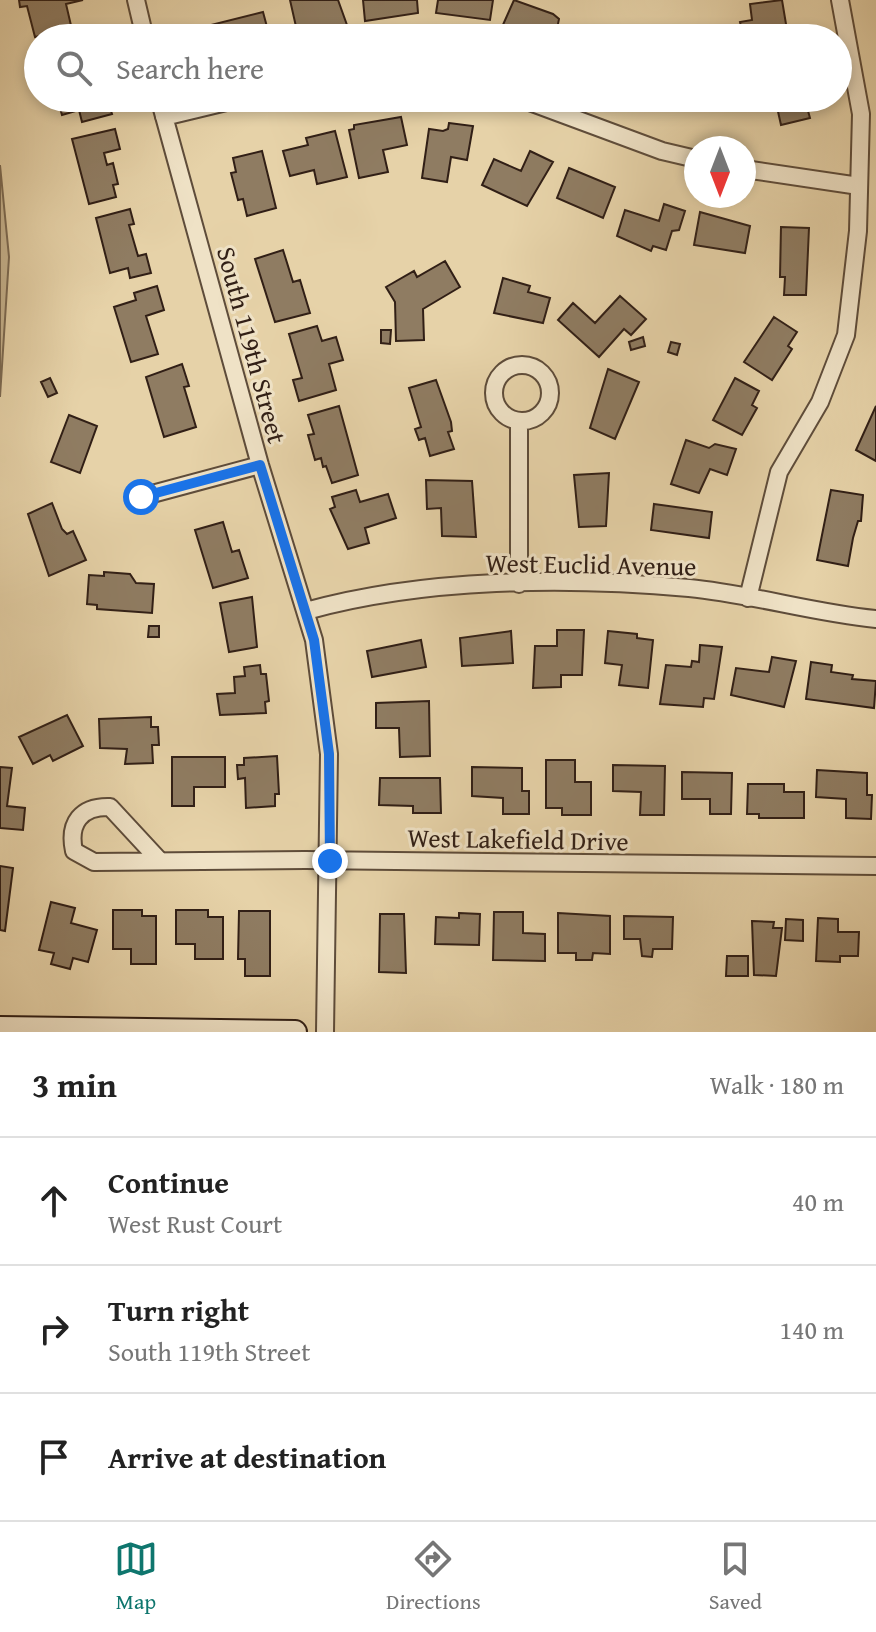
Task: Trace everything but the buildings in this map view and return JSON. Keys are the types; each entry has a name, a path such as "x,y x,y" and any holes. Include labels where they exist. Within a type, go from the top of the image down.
{"main road":[{"path":"0,1028 295,1032"}],"street":[{"path":"136,0 142,24"},
{"path":"840,0 844,24"},
{"path":"748,598 779,472 820,402 846,335 859,186 861,114 852,65"},
{"name":"South 119th Street","path":"163,112 260,465 306,611 323,693 329,754 330,861 325,1032"},
{"path":"164,117 185,112"},
{"path":"557,112 684,156"},
{"path":"756,171 859,186"},
{"path":"519,421 519,584"},
{"path":"141,497 260,465"},
{"name":"West Euclid Avenue","path":"306,611 404,592 519,584 691,588 876,619"},
{"name":"West Lakefield Drive","path":"160,861 110,807 89,808 79,815 72,828 74,851 83,859 114,863 330,861 876,866"}],"shaded area":[{"path":"0,165 9,257 0,397"}],"route":[{"path":"141,497 260,465 314,640 329,754 330,861"}]}
